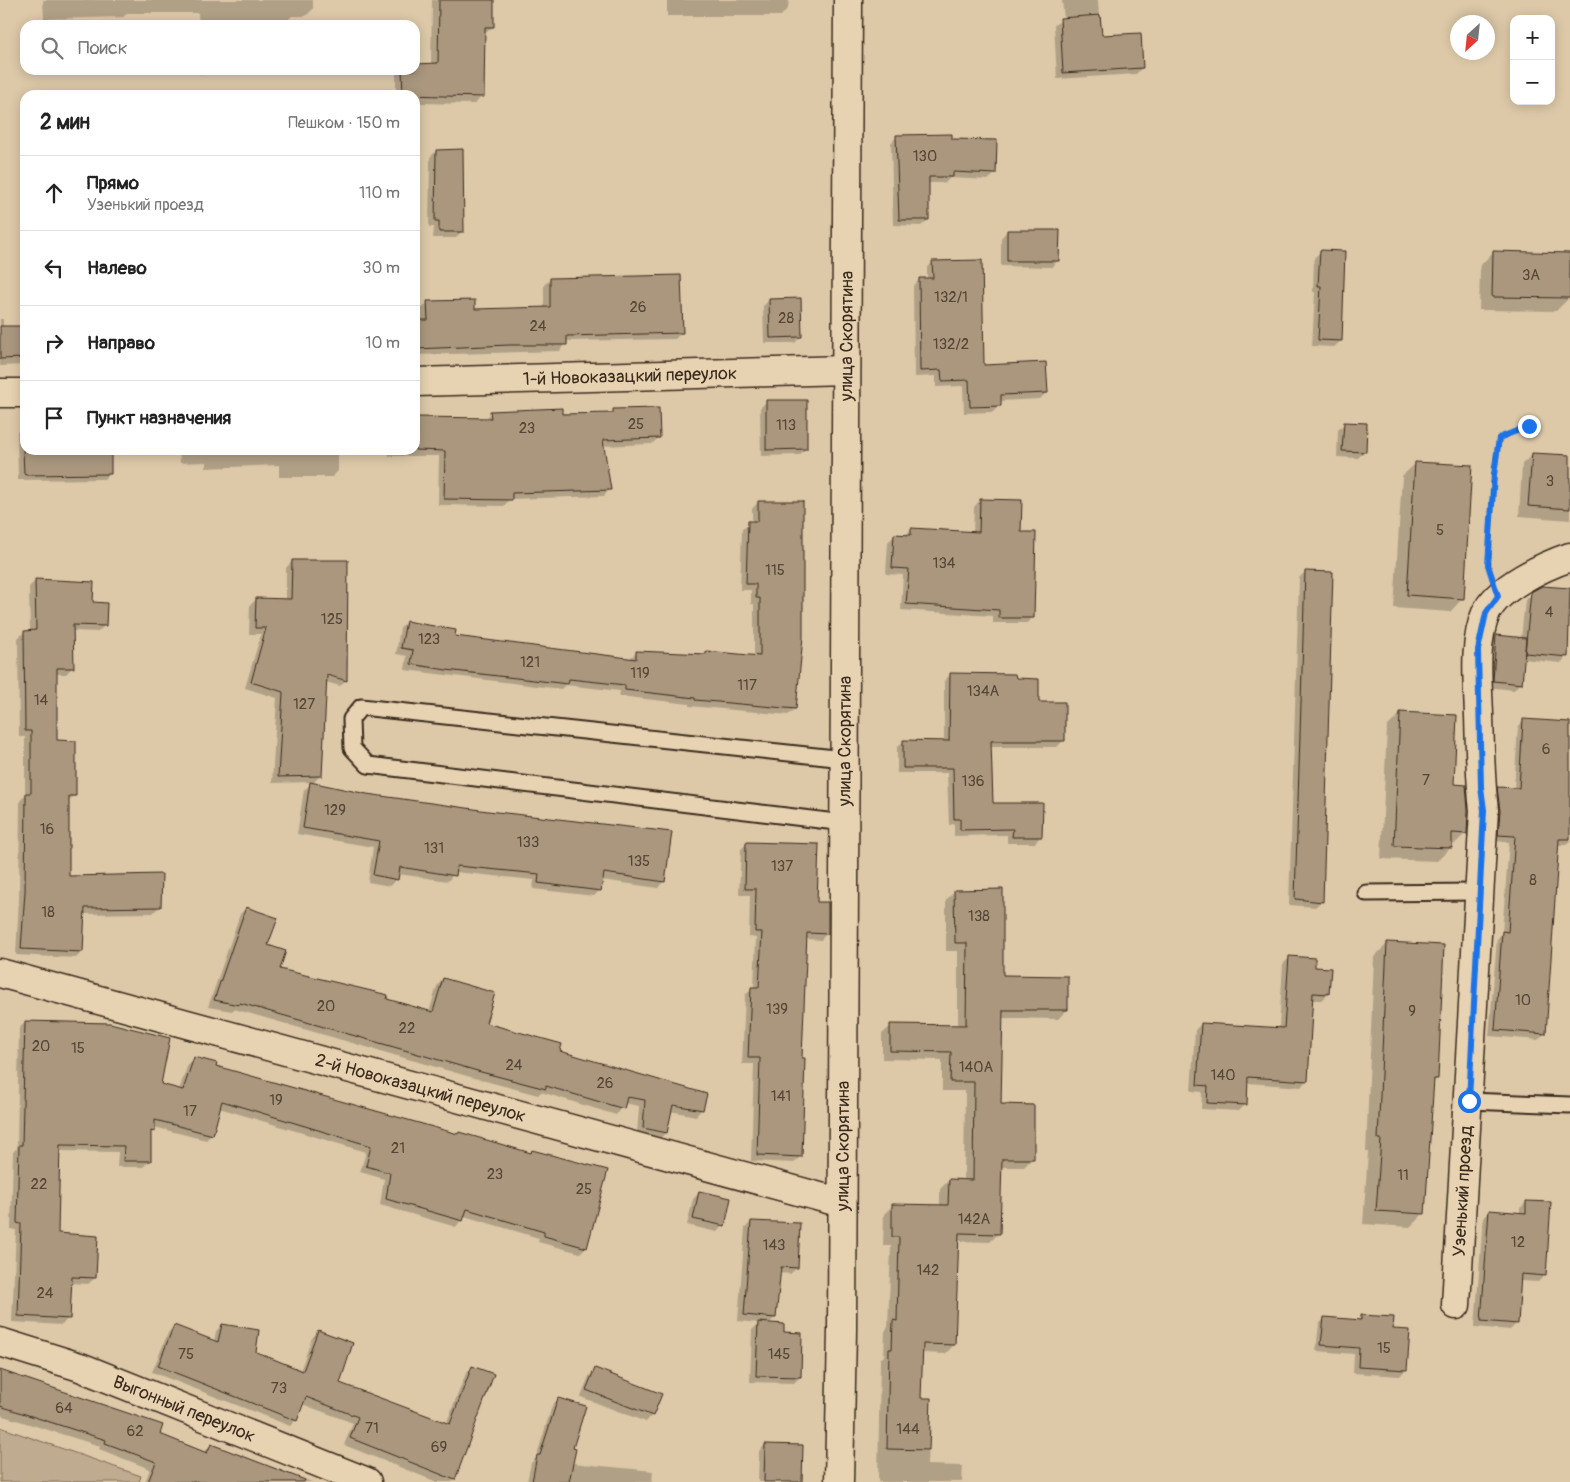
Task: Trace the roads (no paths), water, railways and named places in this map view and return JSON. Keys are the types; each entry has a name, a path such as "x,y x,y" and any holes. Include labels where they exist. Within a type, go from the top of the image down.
{"street":[{"name":"улица Скорятина","path":"839,1482 848,0"},
{"name":"1-й Новоказацкий переулок","path":"420,382 845,370"},
{"path":"0,393 20,393"},
{"name":"Узенький проезд","path":"1456,1305 1484,810 1481,787 1478,650 1486,613 1498,596 1552,563 1570,558"},
{"name":"2-й Новоказацкий переулок","path":"0,973 842,1203"},
{"name":"Выгонный переулок","path":"0,1342 80,1367 367,1482"}],"lane":[{"path":"844,760 361,706 351,719 352,748 368,765 844,823"},
{"path":"1366,893 1478,892"},
{"path":"1469,1101 1570,1105"}]}
